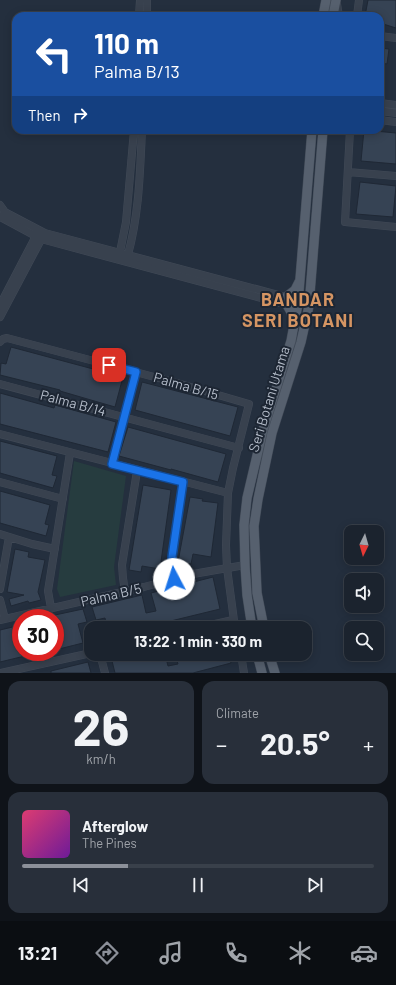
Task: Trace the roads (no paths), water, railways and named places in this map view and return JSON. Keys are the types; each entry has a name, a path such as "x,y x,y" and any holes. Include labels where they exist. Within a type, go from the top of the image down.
{"main road":[{"path":"324,12 326,0"},
{"path":"334,12 336,0"},
{"name":"Seri Botani Utama","path":"251,621 246,595 244,525 248,498 263,430 291,341 298,304 312,134"},
{"name":"Seri Botani Utama","path":"263,621 257,594 254,526 259,491 272,433 303,333 310,295 323,134"},
{"path":"294,326 291,312 286,301 295,290 299,282"},
{"path":"303,333 302,312 298,304 310,295"},
{"path":"259,661 262,673"},
{"path":"271,661 275,673"}],"street":[{"path":"139,12 140,0"},
{"path":"147,0 147,12"},
{"path":"336,0 338,12"},
{"path":"357,12 360,0"},
{"path":"384,36 396,38"},
{"path":"384,103 396,104"},
{"path":"384,112 396,113"},
{"path":"384,120 396,122"},
{"path":"123,257 134,134"},
{"path":"123,257 134,234 137,216 142,134"},
{"path":"350,134 345,222 396,227"},
{"path":"348,172 396,176"},
{"path":"0,205 5,212 53,242 123,257"},
{"path":"0,216 28,232 298,304"},
{"path":"0,317 33,247 28,232"},
{"path":"0,305 40,234"},
{"path":"33,247 53,242"},
{"name":"Palma B/15","path":"0,342 7,338 248,403 248,412 239,448"},
{"path":"112,464 136,372"},
{"name":"Palma B/14","path":"0,384 239,448"},
{"path":"0,434 137,471 228,493"},
{"path":"234,621 227,568 226,545 228,493 239,448"},
{"path":"51,608 48,591 70,453"},
{"path":"125,592 122,578 122,565 137,471"},
{"path":"0,482 63,499"},
{"path":"174,579 172,572 172,557 183,482"},
{"path":"0,534 55,549"},
{"path":"0,589 9,537"},
{"name":"Palma B/5","path":"2,620 125,592 174,579 245,565"},
{"path":"0,600 2,620"},
{"path":"1,673 84,655"},
{"path":"102,661 105,673"},
{"path":"242,661 244,673"}],"district":[{"name":"BANDAR SERI BOTANI","path":"298,310"}]}
